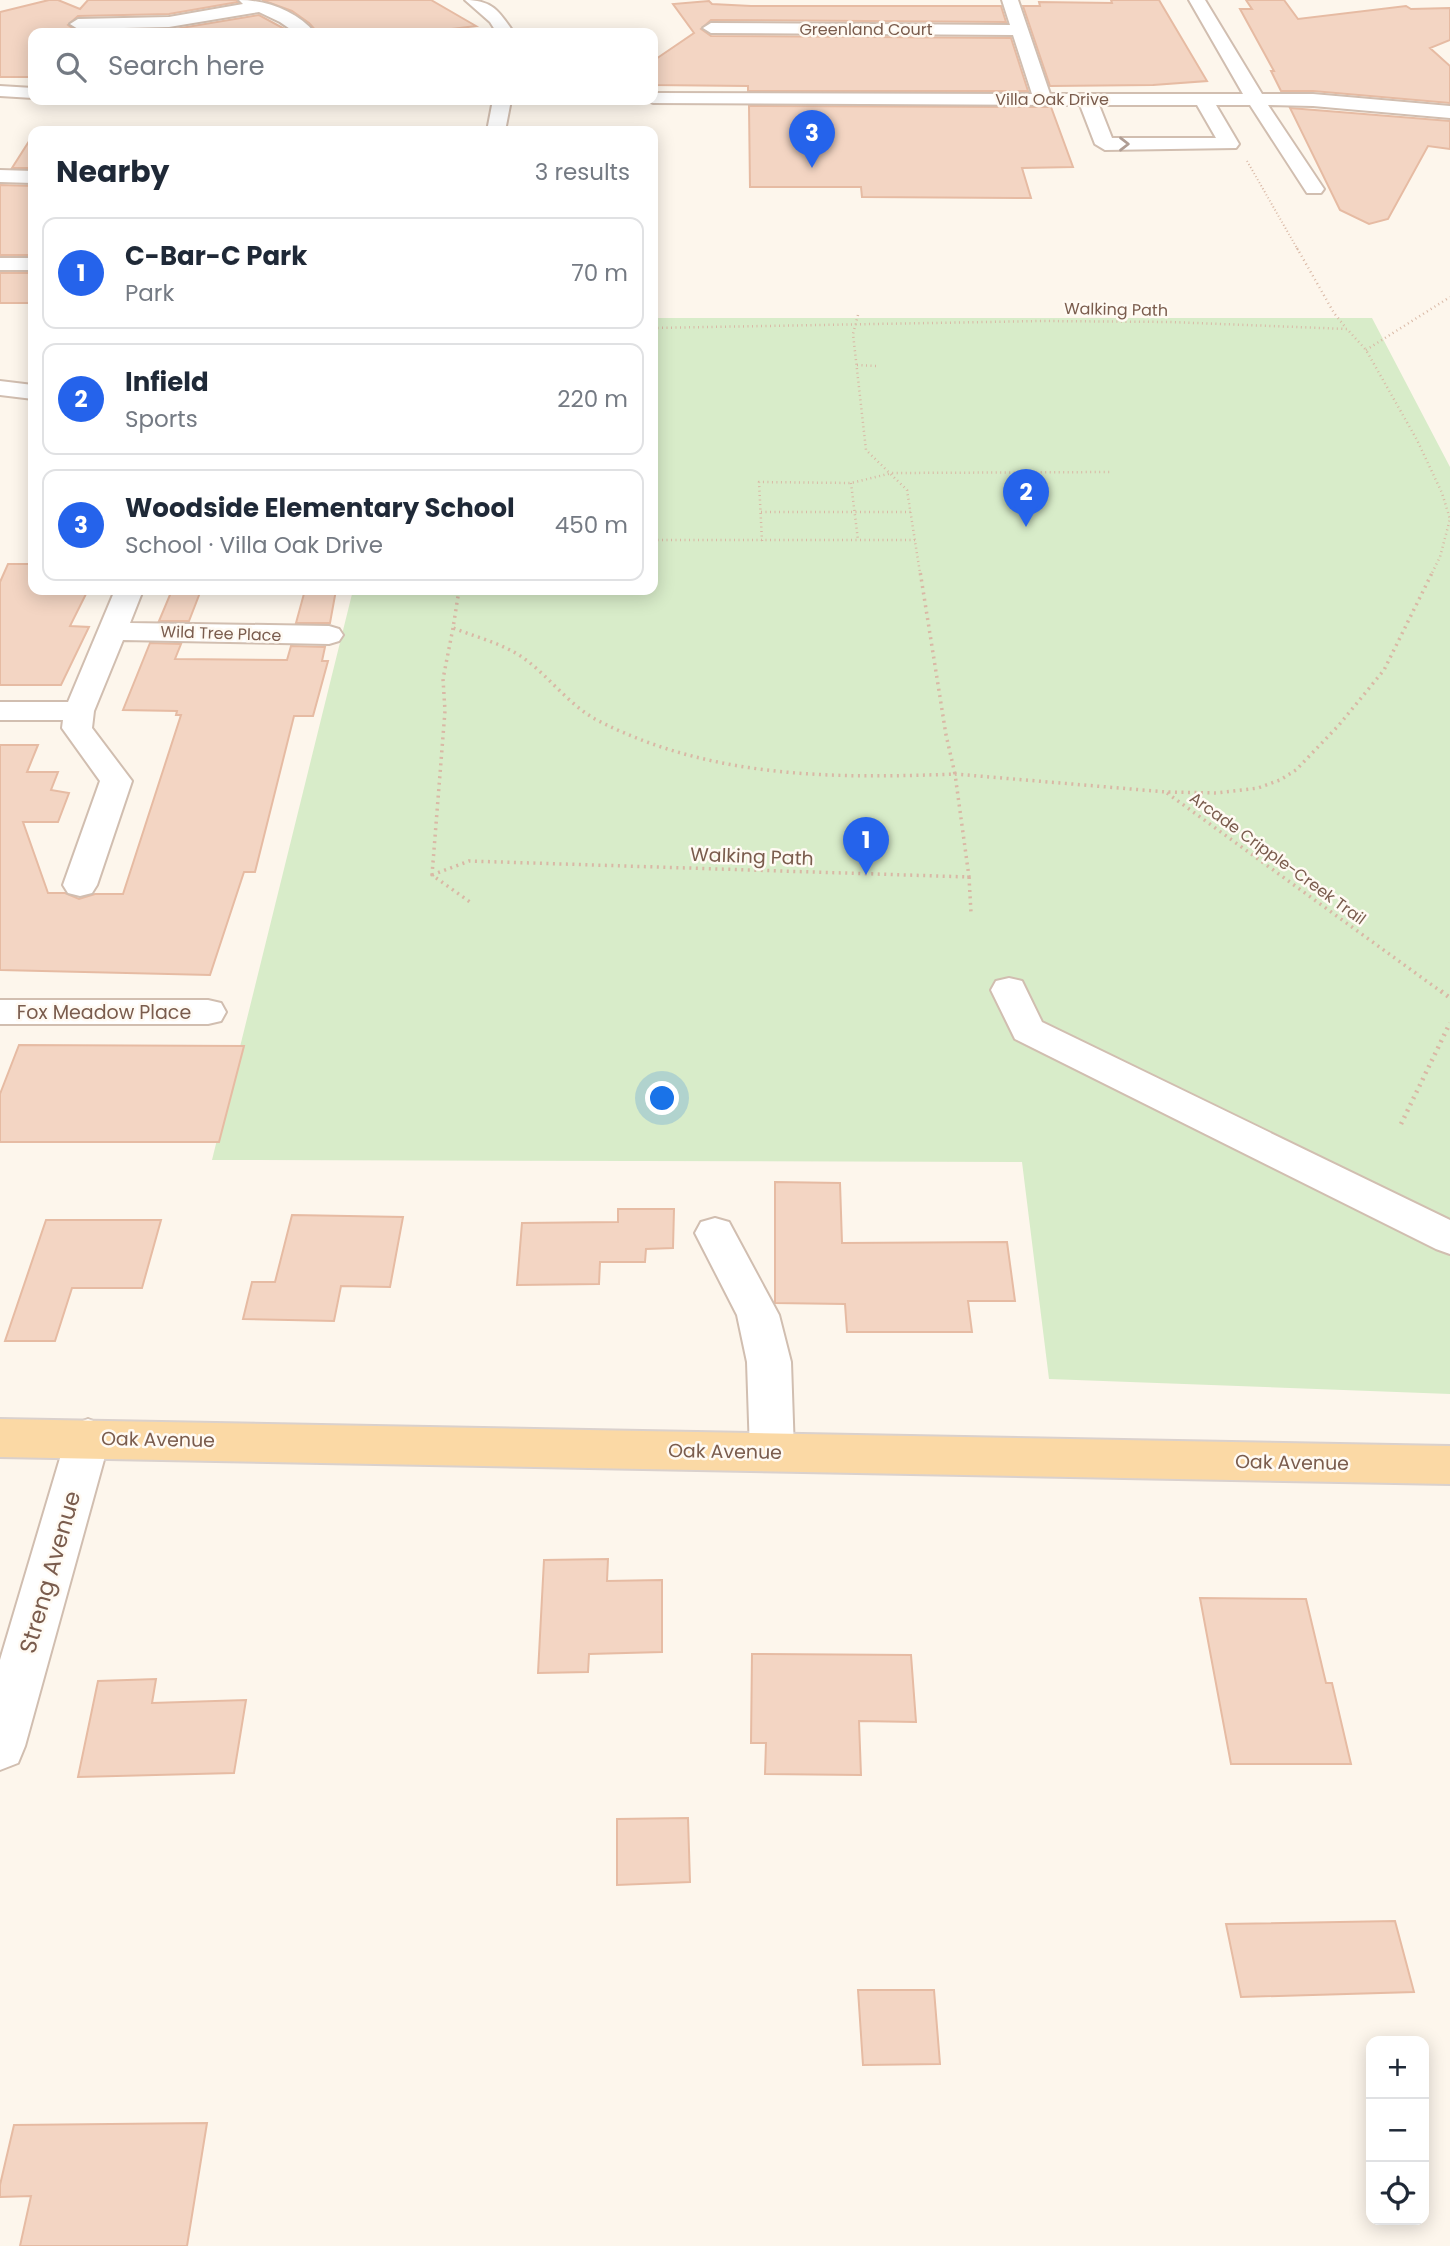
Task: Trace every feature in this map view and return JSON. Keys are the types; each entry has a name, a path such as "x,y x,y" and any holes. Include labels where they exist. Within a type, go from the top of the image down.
{"main road":[{"name":"Oak Avenue","path":"0,1438 88,1437 1450,1465"}],"street":[{"path":"473,0 496,19 502,28"},
{"path":"1010,0 1043,99"},
{"path":"1198,0 1255,99 1314,189"},
{"path":"78,24 169,22 252,3 286,18 299,28"},
{"name":"Greenland Court","path":"711,29 1021,30"},
{"path":"0,91 28,93"},
{"path":"848,97 850,117"},
{"name":"Villa Oak Drive","path":"658,98 1255,99 1364,102 1450,112"},
{"path":"685,98 685,123"},
{"path":"1087,99 1105,144 1229,145 1203,99"},
{"path":"497,126 501,105"},
{"path":"0,176 28,177"},
{"path":"0,264 28,264"},
{"path":"0,388 28,391"},
{"path":"79,885 116,781 76,728 79,711 127,595"},
{"name":"Wild Tree Place","path":"113,631 192,632 223,636 329,635"},
{"path":"0,711 79,711"},
{"path":"1009,990 1028,1030 1450,1238"},
{"name":"Fox Meadow Place","path":"0,1012 208,1012"},
{"path":"715,1233 758,1315 769,1362 772,1452"},
{"name":"Streng Avenue","path":"0,1746 88,1437"}],"path":[{"path":"1229,145 1244,154 1334,313 1366,350 1450,297"},
{"path":"858,315 853,334 866,450 907,490 946,734 955,774 970,877 971,913"},
{"name":"Walking Path","path":"658,328 1014,321 1170,322 1347,329"},
{"name":"Arcade Cripple-Creek Trail","path":"1166,792 1216,793 1258,788 1280,780 1296,770 1339,725 1384,670 1440,556 1450,519 1442,493 1417,440 1366,350"},
{"path":"857,365 877,366"},
{"path":"762,541 760,482 851,483 892,473 1110,472"},
{"path":"851,483 858,540"},
{"path":"761,512 911,512"},
{"path":"658,540 916,540"},
{"path":"458,595 443,679 445,711 432,876 470,902"},
{"path":"453,628 521,656 593,718 663,750 733,768 817,777 955,774 1166,792"},
{"name":"Arcade Cripple-Creek Trail","path":"1166,792 1450,998"},
{"name":"Walking Path","path":"432,876 469,861 970,877"},
{"path":"1401,1124 1450,1023"}],"green space":[{"path":"658,318 1372,318 1450,467 1450,1394 1049,1379 1022,1162 212,1160 352,595 658,595"}],"building":[{"path":"49,0 58,0 80,9 88,0 238,2 169,14 78,16 68,25 72,28 28,28 28,77 0,77 0,12"},
{"path":"262,0 431,0 476,26 314,28 292,11"},
{"path":"1111,0 1159,0 1207,81 1153,85 1050,86 1023,6 1040,6 1039,2 1112,3"},
{"path":"1246,0 1284,0 1298,19 1406,6 1411,9 1450,8 1450,40 1430,48 1450,66 1450,103 1313,91 1281,91 1271,71 1274,71 1240,9 1252,9"},
{"path":"709,1 712,4 751,6 1001,6 1006,22 711,20 701,29 711,36 1011,38 1028,91 748,91 748,86 658,85 658,58 694,33 673,4"},
{"path":"259,15 283,28 181,28"},
{"path":"749,106 1051,107 1073,167 1022,168 1031,198 862,197 861,187 750,187"},
{"path":"1290,108 1450,121 1450,149 1428,146 1388,219 1369,224 1340,210"},
{"path":"28,143 28,168 12,168"},
{"path":"0,185 28,186 28,255 0,255"},
{"path":"0,273 28,273 28,303 0,303"},
{"path":"8,564 28,564 28,595 86,595 70,626 89,627 61,685 0,685 0,582"},
{"path":"170,595 199,595 189,621 159,621"},
{"path":"304,595 335,595 330,623 296,623"},
{"path":"150,643 181,644 175,659 287,660 291,646 325,647 322,661 328,661 313,716 294,716 255,872 244,872 210,975 0,970 0,745 38,745 27,772 58,772 51,790 69,793 58,822 23,822 48,893 65,893 79,899 95,894 123,894 181,715 176,715 177,711 123,710"},
{"path":"19,1045 244,1046 219,1142 0,1142 0,1094"},
{"path":"775,1182 840,1183 842,1243 1007,1242 1015,1301 968,1301 972,1332 847,1332 845,1304 775,1303"},
{"path":"618,1209 674,1209 673,1248 646,1249 645,1262 600,1262 599,1284 517,1285 522,1223 618,1222"},
{"path":"292,1215 403,1217 390,1287 341,1286 334,1321 243,1319 252,1282 275,1282"},
{"path":"46,1220 161,1220 142,1288 72,1288 55,1341 5,1341"},
{"path":"608,1559 607,1581 662,1580 662,1652 589,1654 588,1672 538,1673 544,1560"},
{"path":"1200,1598 1306,1599 1326,1683 1332,1683 1351,1764 1231,1764"},
{"path":"752,1654 911,1655 916,1722 859,1721 861,1775 765,1774 766,1743 751,1743"},
{"path":"156,1679 152,1703 246,1700 234,1773 78,1777 98,1681"},
{"path":"688,1818 690,1882 617,1885 617,1819"},
{"path":"1395,1921 1414,1992 1241,1997 1226,1924"},
{"path":"858,1990 934,1990 940,2064 863,2065"},
{"path":"207,2123 187,2246 20,2246 31,2196 0,2197 0,2185 14,2125"}],"place":[{"name":"Woodside Elementary School","path":"812,168"},
{"name":"Infield","path":"1026,527"},
{"name":"C-Bar-C Park","path":"866,875"}]}
